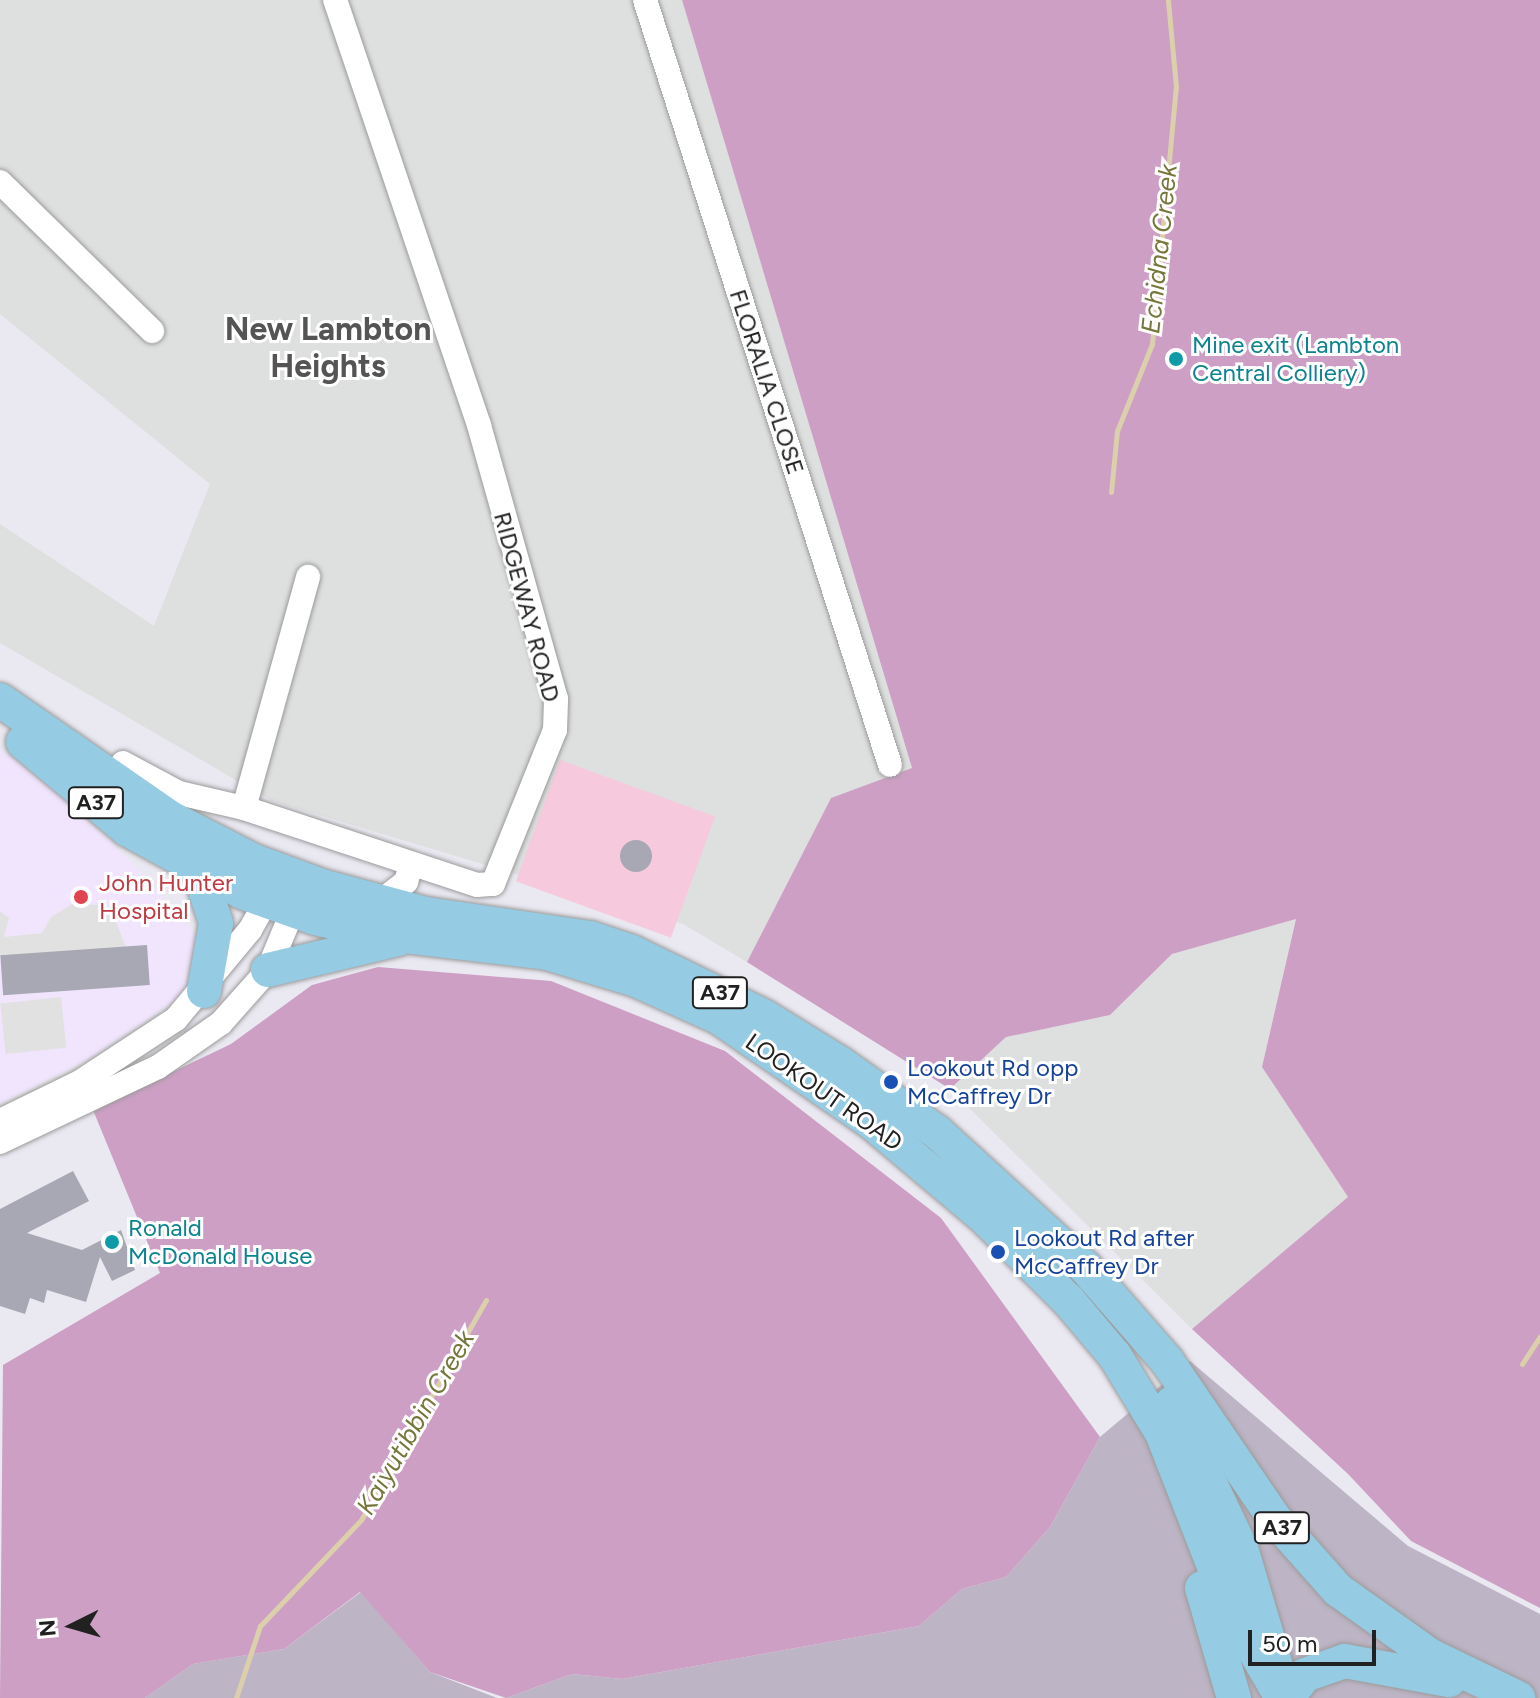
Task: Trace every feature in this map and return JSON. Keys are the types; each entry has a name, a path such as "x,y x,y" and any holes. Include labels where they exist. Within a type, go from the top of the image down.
{"highway":[{"name":"LOOKOUT ROAD","path":"0,700 172,819 287,891 380,902 416,925 590,938 684,976 765,1017 937,1132 1011,1195 1107,1292 1167,1361 1274,1518 1338,1590 1419,1650 1518,1698"},
{"name":"LOOKOUT ROAD","path":"0,725 127,829 199,871 416,925 547,953 636,980 720,1018 870,1121 933,1171 1093,1328 1135,1386 1174,1462 1231,1610 1284,1698"},
{"path":"199,871 216,923 204,991"},
{"path":"268,970 300,959 365,950 416,925"},
{"path":"1107,1292 1209,1471 1260,1605 1284,1698"},
{"path":"1174,1462 1168,1481 1234,1698"},
{"path":"1284,1698 1305,1675 1345,1661 1403,1668 1507,1698"},
{"path":"1312,1698 1318,1678 1345,1661"}],"street":[{"name":"RIDGEWAY ROAD","path":"123,763 179,793 244,808 477,885 493,884 555,730 556,699 479,425 335,0"},
{"name":"FLORALIA CLOSE","path":"645,0 890,765"},
{"path":"0,182 152,331"},
{"path":"244,808 308,577"},
{"path":"380,902 406,882 419,866"},
{"path":"416,925 419,866"},
{"path":"0,1142 190,1048 238,1007 268,970 287,891"},
{"path":"0,1121 80,1082 141,1044 204,991 287,891"}],"shaded area":[{"path":"0,0 682,0 912,768 831,798 747,962 683,924 272,801 0,643 0,524 154,626 210,484 0,314"},
{"path":"682,0 1540,0 1540,1608 1411,1541 1348,1474 1192,1329 1348,1197 1262,1067 1296,919 1172,954 1110,1015 1006,1037 950,1089 747,962 831,798 912,768"},
{"name":"John Hunter Hospital","path":"0,749 70,803 134,865 192,930 200,947 190,983 178,998 86,1060 0,1103"},
{"path":"560,760 715,816 671,938 516,881"},
{"path":"72,904 97,905 114,917 126,947 0,957 0,911 9,918 4,937 42,933 51,917"},
{"path":"1296,918 1262,1067 1348,1197 1192,1329 950,1089 1006,1037 1110,1015 1172,954"},
{"path":"378,967 551,981 725,1051 941,1218 1100,1437 1050,1527 1006,1577 962,1589 919,1626 622,1679 572,1674 506,1698 430,1672 360,1592 284,1649 193,1664 145,1698 0,1698 3,1365 160,1273 93,1110 231,1044 312,985"},
{"path":"61,997 66,1048 6,1054 0,1003"},
{"path":"1190,1361 1408,1546 1540,1614 1540,1698 506,1698 572,1674 622,1679 919,1626 962,1589 1006,1577 1050,1527 1100,1437"},
{"path":"361,1592 430,1672 497,1698 145,1698 193,1664 284,1649"}],"building":[{"path":"636,840 647,845 652,856 647,867 636,872 625,867 620,856 625,845"},
{"path":"147,945 150,985 3,995 0,955"},
{"name":"Ronald McDonald House","path":"73,1171 89,1201 27,1233 82,1250 121,1230 135,1270 112,1281 100,1257 86,1302 47,1290 44,1303 30,1298 25,1314 0,1306 0,1209"}],"waterway":[{"name":"Echidna Creek","path":"1111,492 1117,431 1152,344 1176,87 1168,0"},
{"name":"Kaiyutibbin Creek","path":"236,1698 260,1626 361,1520 486,1300"},
{"path":"1522,1364 1540,1336"}],"place":[{"name":"Mine exit (Lambton Central Colliery)","path":"1176,359"},
{"name":"John Hunter Hospital","path":"81,897"},
{"name":"Lookout Rd opp McCaffrey Dr","path":"891,1082"},
{"name":"Ronald McDonald House","path":"112,1242"},
{"name":"Lookout Rd after McCaffrey Dr","path":"998,1252"}],"district":[{"name":"New Lambton Heights","path":"328,348"}]}
